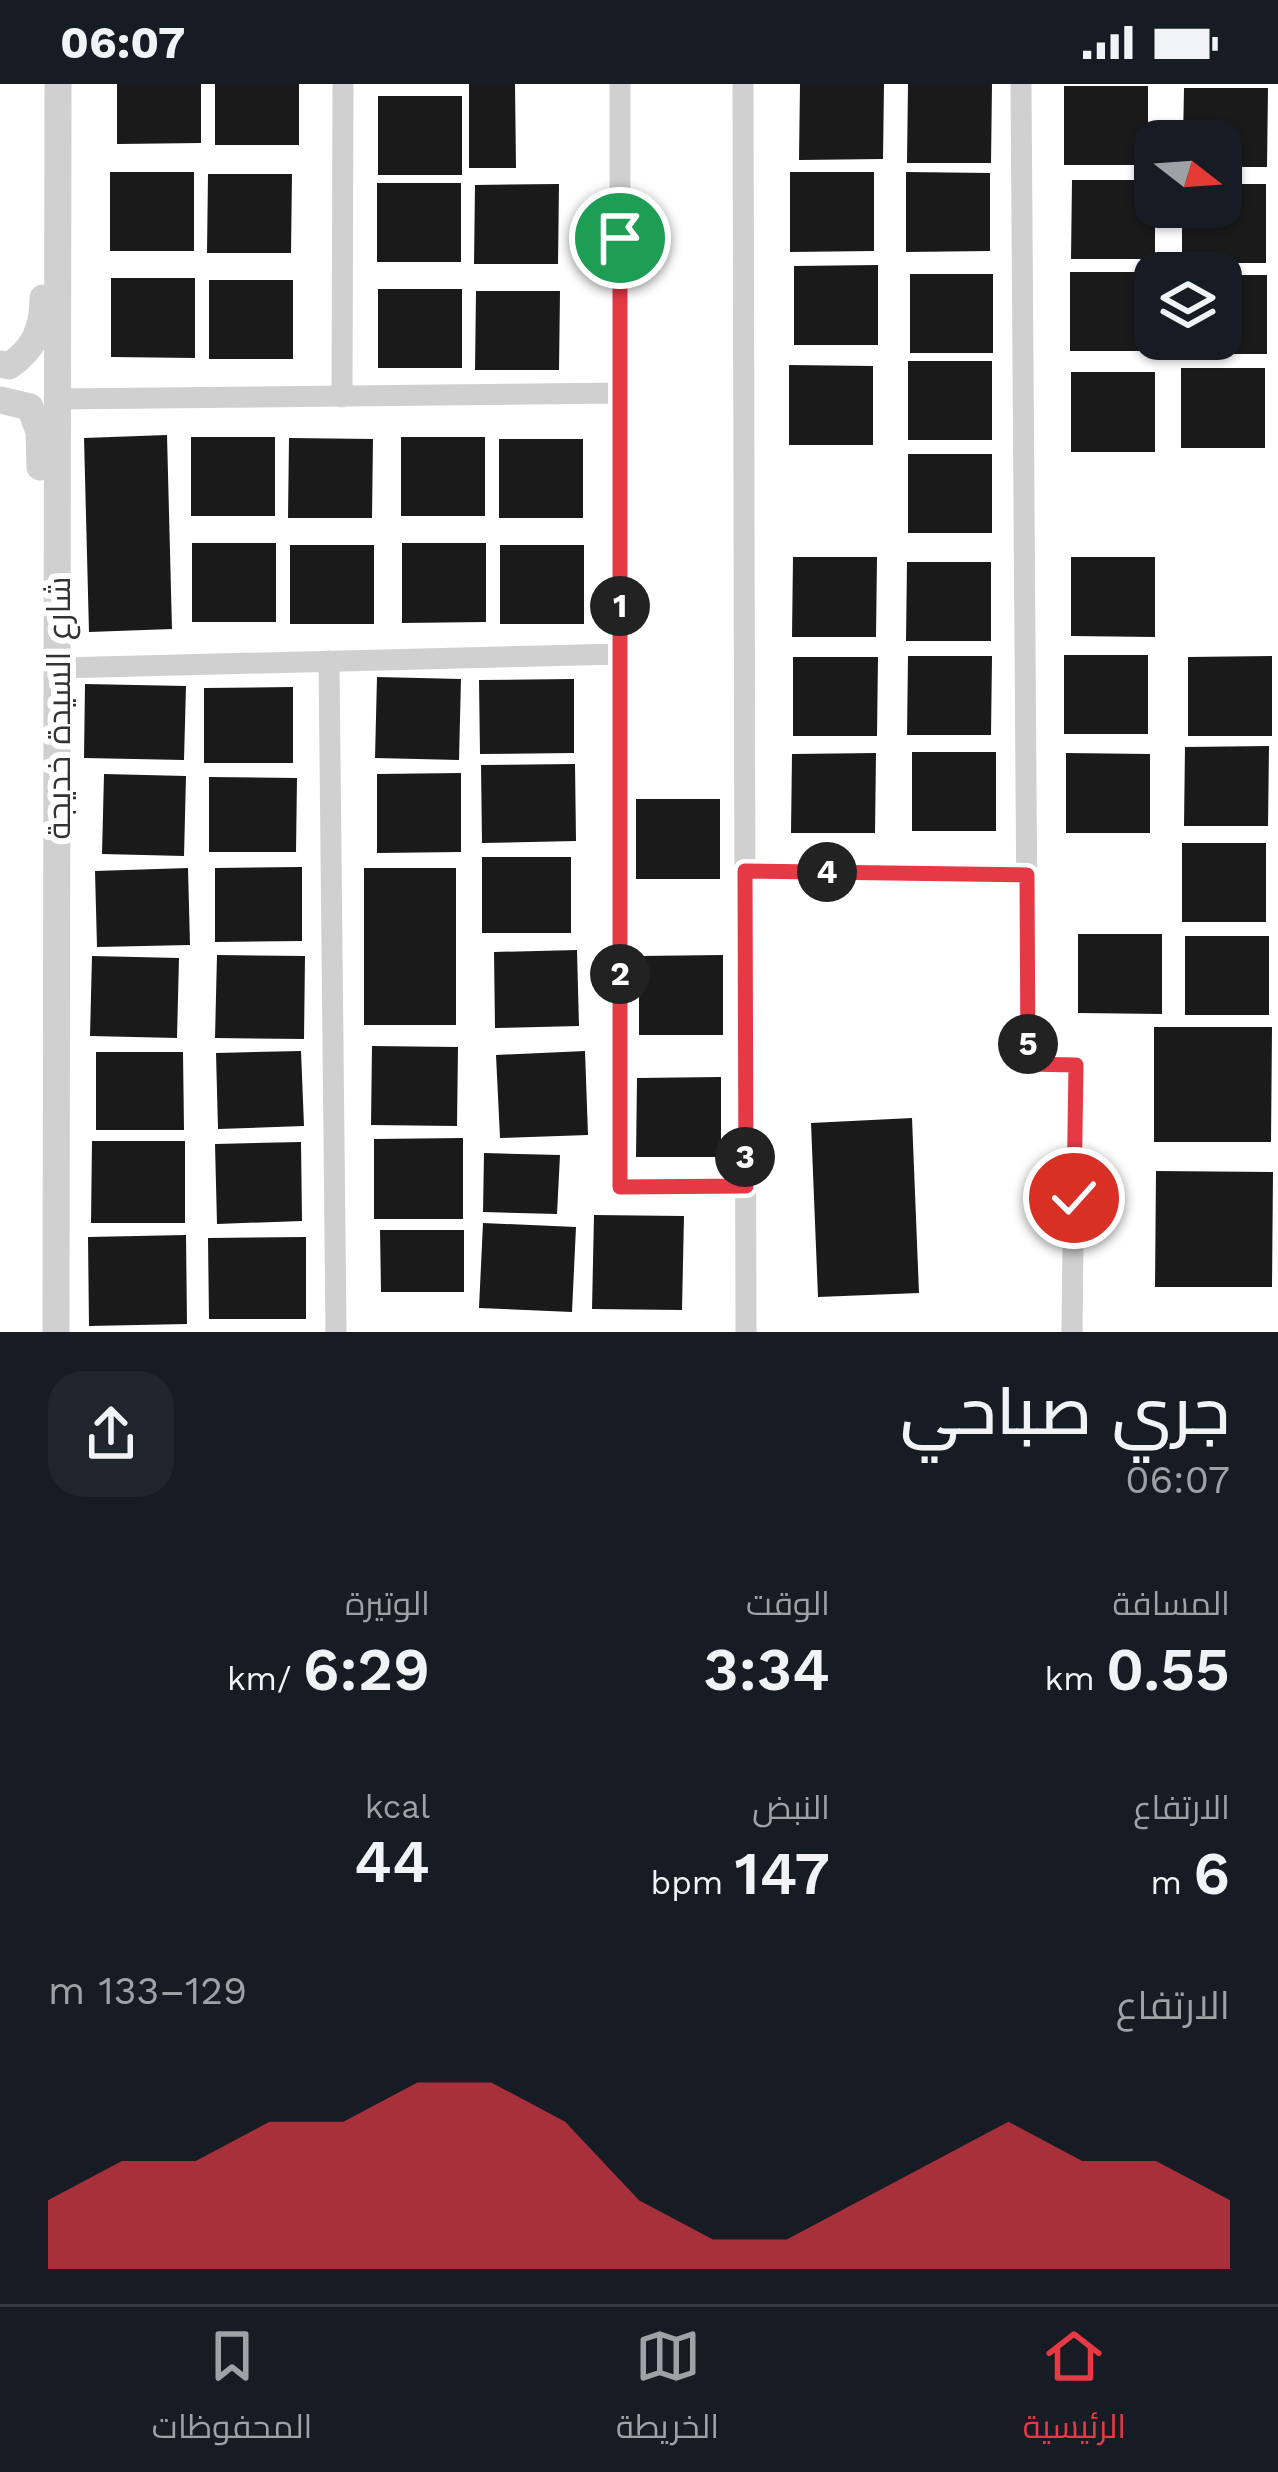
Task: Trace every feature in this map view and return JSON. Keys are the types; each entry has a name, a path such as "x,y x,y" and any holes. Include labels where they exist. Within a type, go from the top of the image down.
{"street":[{"path":"0,364 9,366 30,351 44,318 43,120 49,84"},
{"name":"شارع السيدة خديجة","path":"56,1332 58,84"},
{"path":"341,397 343,84"},
{"path":"620,84 620,1187 746,1186"},
{"path":"742,84 746,1332"},
{"path":"1021,84 1028,1064 1076,1065 1072,1332"},
{"path":"58,399 620,393"},
{"path":"0,400 29,407 40,431 40,537 59,668 620,654"},
{"path":"329,661 336,1332"},
{"path":"745,871 1027,875"}],"building":[{"path":"117,84 201,84 201,143 117,144"},
{"path":"215,84 299,84 299,145 215,145"},
{"path":"469,84 515,84 516,168 469,168"},
{"path":"800,84 884,84 883,159 799,160"},
{"path":"908,84 992,84 991,163 907,163"},
{"path":"1064,86 1148,86 1148,120 1134,120 1134,165 1064,165"},
{"path":"1184,88 1268,88 1267,167 1242,167 1242,120 1183,120"},
{"path":"378,96 462,96 462,175 378,175"},
{"path":"110,172 194,172 194,251 110,251"},
{"path":"790,172 874,172 874,251 790,252"},
{"path":"906,172 990,173 990,251 906,252"},
{"path":"208,174 292,174 291,253 207,253"},
{"path":"1072,180 1134,180 1134,228 1155,228 1155,252 1134,252 1134,259 1071,259"},
{"path":"377,183 461,183 461,262 377,262"},
{"path":"559,184 558,264 474,264 475,185"},
{"path":"1242,184 1266,184 1266,263 1242,263 1242,252 1182,252 1182,228 1242,228"},
{"path":"878,265 878,345 794,345 794,266"},
{"path":"1070,272 1134,272 1134,351 1070,351"},
{"path":"910,274 993,274 993,353 910,353"},
{"path":"1242,275 1267,275 1267,354 1242,354"},
{"path":"111,278 195,278 195,358 111,357"},
{"path":"209,280 293,280 293,359 209,359"},
{"path":"378,289 462,289 462,368 378,368"},
{"path":"476,291 560,291 559,370 475,370"},
{"path":"908,361 992,361 992,440 908,440"},
{"path":"789,365 873,366 873,445 789,445"},
{"path":"1181,368 1265,368 1265,448 1181,448"},
{"path":"1071,372 1155,372 1155,452 1071,452"},
{"path":"167,435 172,629 89,632 84,438"},
{"path":"191,437 275,437 275,516 191,516"},
{"path":"401,437 485,437 485,516 401,516"},
{"path":"289,438 373,439 372,518 288,518"},
{"path":"499,439 583,439 583,518 499,518"},
{"path":"908,454 992,454 992,533 908,533"},
{"path":"192,543 276,543 276,622 192,622"},
{"path":"402,543 486,543 486,622 402,623"},
{"path":"290,545 374,545 374,624 290,624"},
{"path":"500,545 584,545 584,624 500,624"},
{"path":"793,557 877,557 876,637 792,637"},
{"path":"1071,557 1155,557 1155,637 1071,636"},
{"path":"907,562 991,562 991,641 906,641"},
{"path":"1064,655 1148,655 1148,734 1064,734"},
{"path":"908,656 992,656 991,735 907,735"},
{"path":"1272,656 1272,736 1188,736 1188,657"},
{"path":"793,657 878,657 877,736 793,736"},
{"path":"377,677 461,679 459,760 375,758"},
{"path":"574,679 574,753 480,754 479,680"},
{"path":"85,684 186,686 184,760 84,758"},
{"path":"293,687 293,763 204,763 204,688"},
{"path":"1269,746 1268,826 1184,826 1185,747"},
{"path":"912,752 996,752 996,831 912,831"},
{"path":"876,753 875,833 791,833 792,754"},
{"path":"1066,753 1150,754 1150,833 1066,833"},
{"path":"575,764 576,841 482,843 481,765"},
{"path":"461,773 461,852 377,853 377,774"},
{"path":"104,774 186,776 184,856 102,854"},
{"path":"209,777 297,778 296,852 209,852"},
{"path":"636,799 720,799 720,879 636,879"},
{"path":"1182,843 1266,843 1266,922 1182,922"},
{"path":"482,857 571,857 571,933 482,933"},
{"path":"302,867 302,941 215,942 215,868"},
{"path":"188,868 190,945 97,947 95,871"},
{"path":"364,868 456,868 456,1025 364,1025"},
{"path":"1078,934 1162,934 1162,1014 1078,1013"},
{"path":"1185,936 1269,936 1269,1015 1185,1015"},
{"path":"577,950 579,1026 495,1028 494,952"},
{"path":"217,955 305,956 304,1039 215,1038"},
{"path":"723,955 723,1035 639,1035 639,956"},
{"path":"92,956 179,958 177,1038 90,1036"},
{"path":"1154,1027 1272,1027 1271,1142 1154,1142"},
{"path":"372,1046 458,1047 457,1126 371,1125"},
{"path":"301,1051 304,1126 218,1129 216,1053"},
{"path":"585,1051 588,1135 500,1138 496,1055"},
{"path":"96,1052 183,1052 184,1130 96,1130"},
{"path":"721,1077 721,1157 636,1157 637,1078"},
{"path":"912,1118 919,1293 818,1297 811,1123"},
{"path":"463,1138 463,1219 374,1219 374,1139"},
{"path":"92,1141 185,1141 185,1223 91,1223"},
{"path":"301,1142 302,1221 217,1224 215,1144"},
{"path":"484,1153 560,1155 557,1214 483,1212"},
{"path":"1156,1171 1273,1172 1272,1287 1155,1287"},
{"path":"594,1215 684,1216 682,1310 592,1309"},
{"path":"483,1223 576,1227 572,1312 479,1308"},
{"path":"380,1230 464,1230 464,1292 381,1292"},
{"path":"186,1235 187,1324 89,1326 88,1237"},
{"path":"306,1237 306,1319 209,1319 208,1238"}],"route":[{"path":"620,238 620,1187 746,1186 745,871 1027,875 1028,1064 1076,1065 1074,1198"}]}
